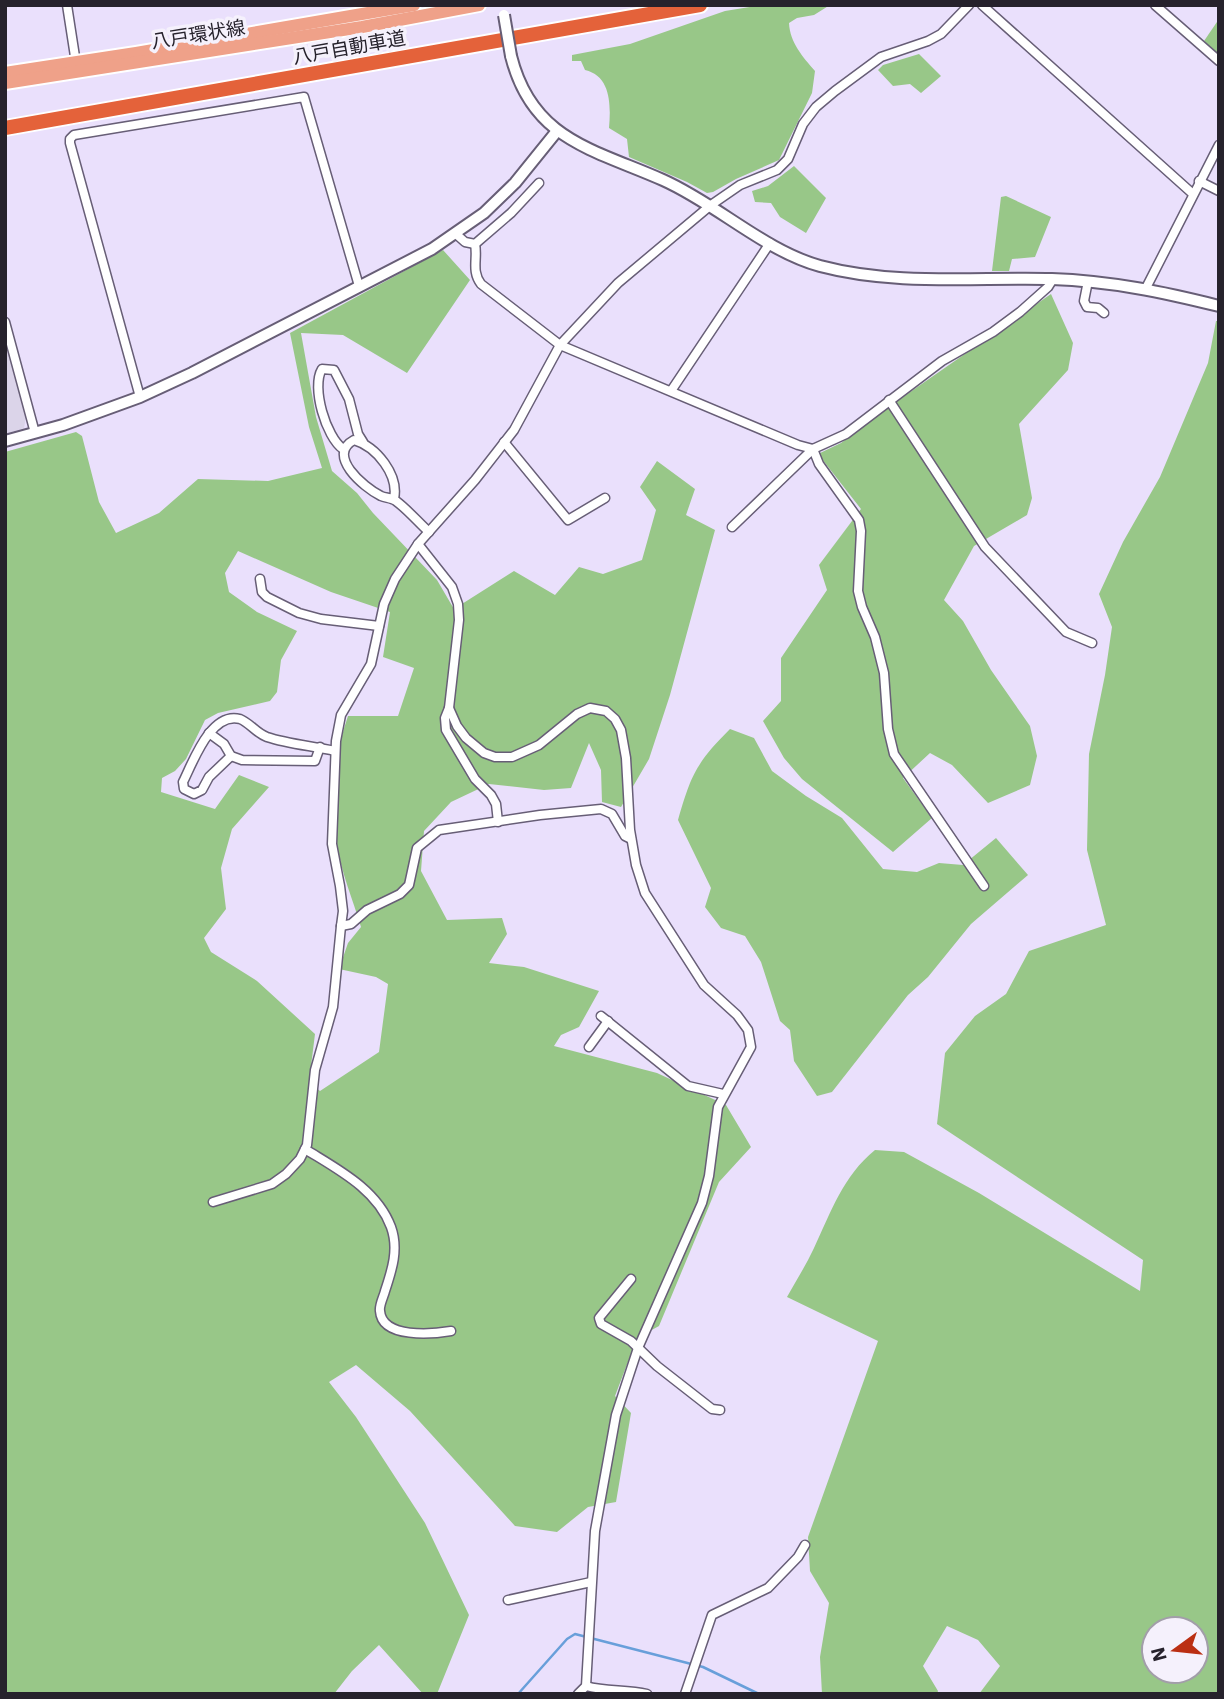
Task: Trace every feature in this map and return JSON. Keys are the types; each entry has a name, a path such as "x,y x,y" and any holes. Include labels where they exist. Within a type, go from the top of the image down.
{"highway":[{"name":"八戸自動車道","path":"5,128 700,5"}],"main road":[{"name":"八戸環状線","path":"5,73 414,5"},
{"name":"八戸環状線","path":"5,83 479,5"}],"street":[{"path":"66,5 76,62"},
{"path":"214,1202 272,1184 300,1159 309,1137 315,1070 333,1007 341,926 341,898 332,844 335,751 341,715 371,664 384,604 394,579 418,544 475,480 514,430 560,345 618,283 711,205 740,185 777,170 788,159 803,124 816,107 835,91 881,57 941,34 969,5"},
{"path":"982,5 1193,194"},
{"path":"1155,5 1219,61"},
{"path":"503,10 511,56 522,90 537,111 557,131 673,184 790,256 849,273 902,278 1088,281 1146,288 1219,306"},
{"path":"140,397 70,143 69,139 74,135 304,97 359,286"},
{"path":"5,441 106,411 140,397 192,373 432,249 484,213 515,183 557,131"},
{"path":"1146,288 1219,145"},
{"path":"1199,181 1219,191"},
{"path":"475,244 539,183"},
{"path":"456,234 465,242 475,244"},
{"path":"671,391 770,243"},
{"path":"475,244 477,253 474,271 481,284 560,345 813,449"},
{"path":"732,527 813,449 846,434 942,361 993,332 1020,312 1048,287 1053,279"},
{"path":"1088,281 1084,301 1087,307 1098,308 1104,313"},
{"path":"5,322 36,433"},
{"path":"343,449 330,435 325,421 317,376 322,369 334,370 349,399 358,434 388,468 396,489 394,499"},
{"path":"889,400 985,547 1066,632 1092,643"},
{"path":"364,443 354,440 347,443 343,449 342,457 352,472 380,495 394,499 429,532"},
{"path":"504,442 568,520 605,498"},
{"path":"813,449 818,464 859,520 861,531 858,592 876,637 884,673 888,729 894,754 985,886"},
{"path":"418,544 452,587 458,604 459,620 449,708 445,718 446,730 475,779 491,795 496,804 498,822"},
{"path":"260,579 262,592 267,597 299,613 321,620 379,626"},
{"path":"449,708 466,738 495,757 512,757 539,745 577,714 590,709 606,711 615,719 621,730 626,758 631,839 645,893 704,985 737,1015 748,1030 751,1046 745,1061 723,1094 715,1121 709,1176 702,1203 638,1348 616,1415 595,1531 586,1686 578,1694"},
{"path":"231,756 209,777 202,790 194,794 184,789 183,782 209,733 223,721 237,718 257,733 269,738 335,751"},
{"path":"209,733 224,744 231,756 242,760 315,761 320,747"},
{"path":"341,926 351,924 367,910 400,894 409,885 417,848 439,830 601,809 612,814 625,836 631,839"},
{"path":"589,1047 605,1018 688,1086 723,1094"},
{"path":"305,1149 366,1189 391,1226 395,1258 379,1310 382,1319 391,1328 409,1333 424,1335 451,1331"},
{"path":"631,1279 599,1318 606,1328 631,1341 657,1366 712,1409 720,1410"},
{"path":"685,1694 712,1615 768,1588 793,1564 805,1545"},
{"path":"508,1600 591,1582"},
{"path":"586,1686 599,1690 621,1689 647,1694"}],"shaded area":[{"path":"5,340 26,417 24,428 5,434"}],"green space":[{"path":"762,5 830,5 814,15 797,18 789,23 795,43 815,71 812,93 779,160 707,193 629,157 627,139 609,128 610,110 605,85 594,73 585,70 581,61 572,61 572,55 630,44 725,11"},
{"path":"1219,19 1219,55 1204,41"},
{"path":"919,54 941,76 921,93 910,84 893,86 878,70 883,65"},
{"path":"794,166 826,198 806,233 780,217 771,203 755,202 752,191 768,186"},
{"path":"1006,196 1051,217 1035,257 1012,259 1009,271 992,271 1001,197"},
{"path":"443,250 470,280 407,373 343,335 301,333 316,417 332,471 357,493 437,580 454,609 514,571 555,595 579,567 603,574 642,560 656,510 640,487 657,461 695,489 686,515 715,530 670,695 649,759 621,807 602,802 601,770 589,743 571,788 544,790 489,784 451,802 424,831 421,871 447,920 502,918 507,934 489,963 524,967 599,991 579,1027 561,1035 554,1046 657,1073 726,1105 751,1147 719,1182 659,1326 637,1338 615,1396 631,1413 616,1502 588,1507 557,1532 515,1526 410,1411 356,1365 329,1382 356,1417 425,1523 469,1615 437,1694 423,1694 379,1645 352,1671 334,1694 5,1694 5,452 76,432 82,436 99,502 116,533 159,513 198,479 268,481 322,468 309,427 290,333","holes":["238,551 331,592 390,612 383,657 414,668 398,716 348,716 343,731 337,763 334,812 339,854 361,927 348,943 339,969 376,977 388,984 379,1052 320,1091 309,1082 315,1034 257,981 211,952 204,938 226,909 221,868 232,829 269,787 239,775 215,809 161,792 162,778 175,771 186,759 205,720 218,713 270,701 277,692 281,660 297,631 257,612 229,592 225,573"]},
{"path":"1051,294 1073,343 1068,370 1019,424 1032,498 1027,515 974,546 944,600 963,621 991,670 1030,726 1037,756 1030,785 988,803 952,765 930,753 903,778 932,818 893,852 802,779 784,758 763,721 781,701 781,658 827,590 819,565 861,509 818,454 841,443"},
{"path":"1216,321 1219,321 1219,1694 979,1694 1000,1666 978,1640 947,1626 923,1666 938,1691 937,1694 822,1694 820,1657 829,1603 810,1571 808,1537 878,1341 787,1297 854,1171 875,1150 904,1152 979,1193 1140,1291 1143,1260 937,1124 945,1053 975,1016 1006,994 1029,951 1106,925 1087,850 1089,754 1112,627 1099,594 1123,542 1160,477 1208,363"},
{"path":"730,729 754,738 772,771 842,818 883,869 917,872 939,863 963,865 996,838 1028,875 971,924 928,977 908,995 832,1092 817,1096 794,1061 790,1030 780,1021 761,962 745,936 721,928 705,907 711,888 678,820 696,770 709,751"}],"waterway":[{"path":"518,1694 567,1639 575,1634 703,1667 759,1694"}]}
